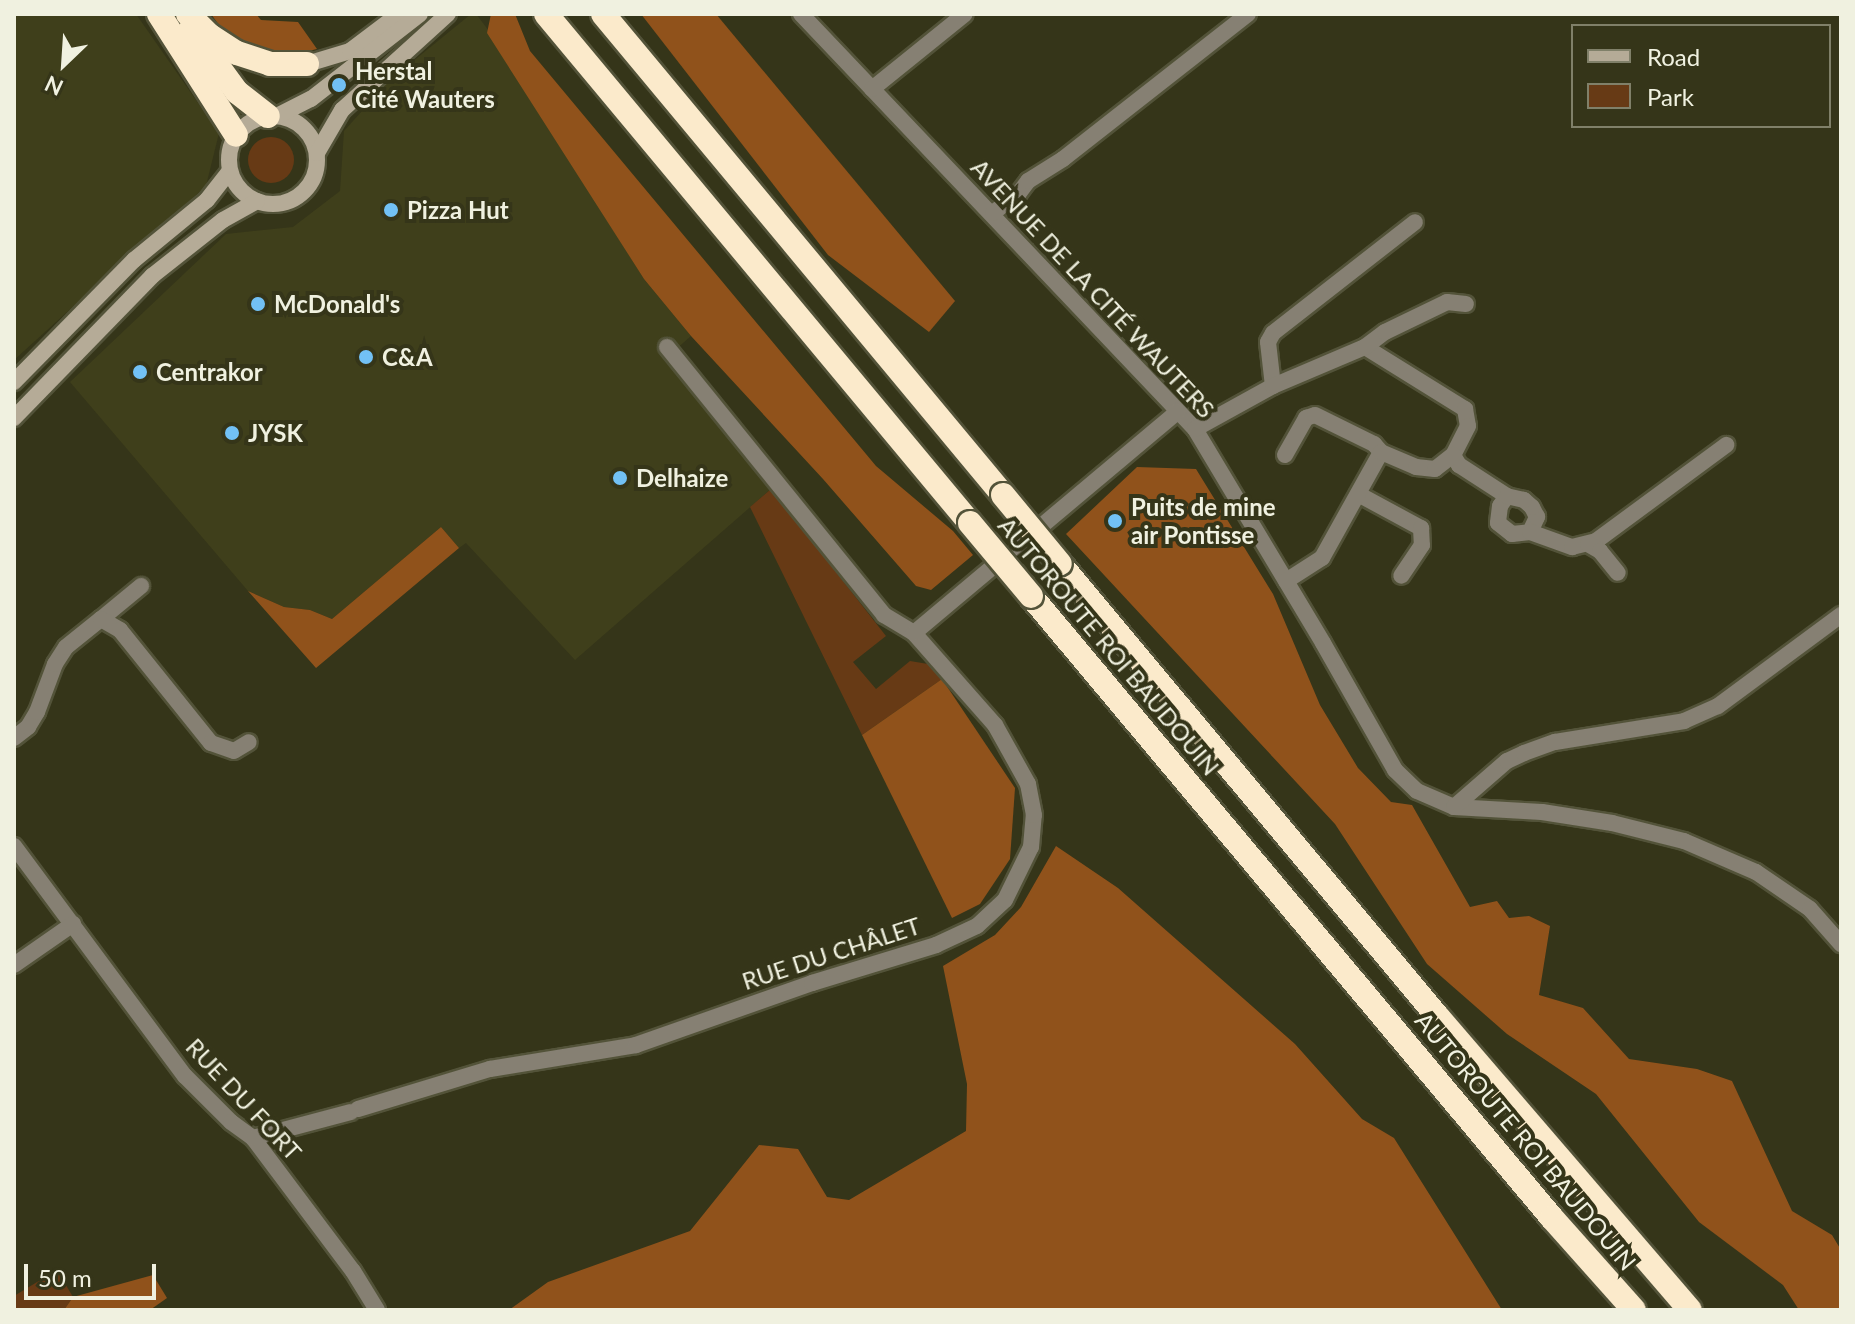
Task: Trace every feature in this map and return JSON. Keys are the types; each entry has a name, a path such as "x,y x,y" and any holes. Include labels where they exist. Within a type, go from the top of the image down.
{"highway":[{"path":"159,14 236,135"},
{"path":"186,14 209,35 237,53 270,64 307,64"},
{"path":"186,14 201,44 237,92 272,116"},
{"name":"AUTOROUTE ROI BAUDOUIN","path":"546,14 1552,1218 1634,1310"},
{"name":"AUTOROUTE ROI BAUDOUIN","path":"603,14 1458,1041 1690,1310"}],"main road":[{"path":"307,64 350,51 395,22 420,14"},
{"path":"395,22 311,99 272,116 256,119 236,135 231,146 230,171 239,188 257,201 283,203 307,189 314,178 317,153 333,121 448,14"},
{"path":"272,116 304,128 317,153"},
{"path":"14,382 128,266 207,200 230,171"},
{"path":"14,418 152,276 223,220 257,201"}],"street":[{"name":"AVENUE DE LA CITÉ WAUTERS","path":"801,14 1195,429 1395,770 1417,791 1454,807"},
{"path":"872,89 965,14"},
{"path":"993,213 1038,173 1063,159 1248,14"},
{"path":"1273,386 1268,342 1273,333 1415,222"},
{"path":"1195,429 1273,386 1365,347 1385,332 1447,302 1466,304"},
{"name":"RUE DU CHÂLET","path":"253,1138 490,1069 636,1045 812,983 936,945 977,926 1005,900 1031,847 1034,815 1028,784 995,725 914,633 884,615 667,347"},
{"path":"1285,455 1306,418 1315,415 1374,444 1381,452 1416,467 1435,469 1453,455 1468,426 1465,409 1365,347"},
{"path":"914,633 1090,489 1177,412"},
{"path":"1507,496 1500,506 1498,523 1512,534 1530,532 1572,547 1588,544 1726,445"},
{"path":"1286,581 1322,558 1381,452"},
{"path":"1453,455 1459,465 1507,496 1524,500 1532,507 1537,517 1530,532"},
{"path":"1358,494 1421,528 1422,545 1401,576"},
{"path":"1588,544 1600,551 1618,573"},
{"path":"14,738 28,727 37,712 55,664 66,647 141,586"},
{"path":"1454,807 1507,761 1524,753 1555,742 1684,721 1718,706 1841,615"},
{"path":"101,619 120,630 211,743 234,751 249,742"},
{"path":"1454,807 1542,812 1612,823 1684,841 1756,872 1810,909 1841,944"},
{"name":"RUE DU FORT","path":"14,846 185,1076 231,1122 253,1138 353,1271 377,1310"},
{"path":"14,965 73,924"}],"shaded area":[{"path":"14,14 136,14 219,133 206,186 14,360"},
{"path":"211,14 256,14 261,20 298,22 317,49 280,58 224,32"},
{"path":"471,14 476,14 486,27 644,279 691,336 666,358 771,489 575,660 466,543 459,548 441,527 332,619 310,610 284,607 248,591 70,382 226,234 293,227 340,191 344,131 390,80"},
{"path":"491,14 515,14 530,51 876,466 953,531 973,555 931,590 916,586 823,479 691,336 644,279 487,33"},
{"path":"641,14 716,14 955,301 929,332 828,255"},
{"path":"1137,467 1196,469 1273,594 1320,705 1358,768 1391,802 1412,805 1470,907 1497,901 1509,918 1529,916 1550,926 1539,995 1583,1008 1629,1059 1697,1069 1732,1081 1792,1211 1832,1235 1841,1250 1841,1310 1799,1310 1783,1285 1699,1222 1596,1094 1507,1034 1427,964 1335,824 1066,534"},
{"path":"441,527 459,548 316,668 248,591 284,607 310,610 332,619"},
{"path":"942,679 1015,788 1010,859 980,904 952,918 862,735"},
{"path":"1056,846 1118,888 1295,1044 1362,1119 1394,1138 1502,1310 509,1310 548,1282 690,1231 759,1145 798,1149 827,1197 849,1200 966,1131 967,1084 943,966 995,935 1021,907"},
{"path":"153,1275 167,1298 150,1310 64,1310 73,1297"}],"green space":[{"path":"271,137 287,144 294,160 287,176 271,183 255,176 248,160 255,144"},
{"path":"771,489 886,636 853,662 876,689 910,661 928,664 942,679 862,735 750,507"},
{"path":"57,1270 73,1297 64,1310 14,1310 14,1296"}],"place":[{"name":"Herstal Cité Wauters","path":"339,85"},
{"name":"Pizza Hut","path":"391,210"},
{"name":"McDonald's","path":"258,304"},
{"name":"C&A","path":"366,357"},
{"name":"Centrakor","path":"140,372"},
{"name":"JYSK","path":"232,433"},
{"name":"Delhaize","path":"620,478"},
{"name":"Puits de mine air Pontisse","path":"1115,521"}]}
